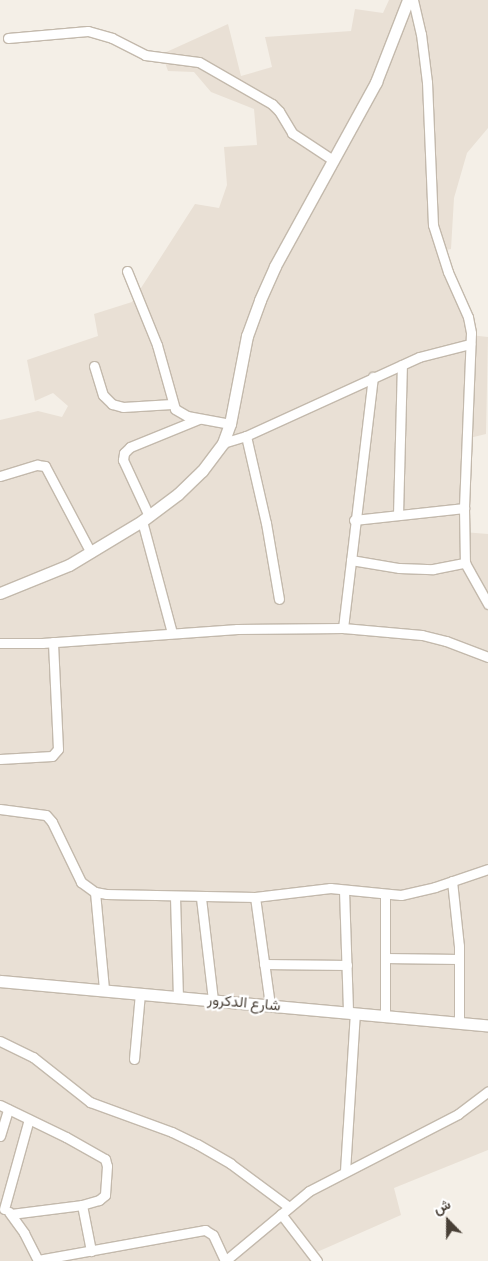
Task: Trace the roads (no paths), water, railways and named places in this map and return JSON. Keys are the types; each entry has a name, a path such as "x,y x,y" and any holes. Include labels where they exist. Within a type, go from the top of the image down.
{"street":[{"path":"0,593 91,553 145,518 178,494 202,471 223,444 230,424 238,372 260,300 275,266 376,82 408,0"},
{"path":"413,0 421,34 427,82 434,225 448,272 468,317 471,333 464,508 465,564 488,604"},
{"path":"8,38 88,31 112,38 145,55 199,62 272,104 279,111 292,133 333,160"},
{"path":"127,271 157,345 172,404 179,413 230,424"},
{"path":"223,444 246,436 402,365 443,350 470,344"},
{"path":"398,515 402,365"},
{"path":"94,366 103,394 112,404 123,407 172,404"},
{"path":"343,628 354,520 373,377"},
{"path":"172,634 145,518 123,460 124,453 130,447 201,419"},
{"path":"246,436 268,531 279,599"},
{"path":"0,476 37,465 45,466 91,553"},
{"path":"354,520 464,508"},
{"path":"351,560 399,568 434,569 465,564"},
{"path":"0,643 53,642 254,628 343,628 422,635 446,641 488,657"},
{"path":"0,759 52,756 58,749 53,642"},
{"path":"0,809 46,815 52,822 81,882 95,892 201,898 255,897 330,888 385,895 414,893 488,868"},
{"path":"452,881 458,924 459,1022"},
{"path":"344,890 347,965 352,1013 345,1172"},
{"path":"95,892 104,989"},
{"path":"384,1016 385,895"},
{"path":"175,897 178,996"},
{"path":"255,897 270,1005"},
{"path":"201,898 213,1000"},
{"path":"385,958 459,959"},
{"path":"264,964 347,965"},
{"name":"شارع الدكرور","path":"0,981 488,1025"},
{"path":"134,1058 140,993"},
{"path":"0,1041 33,1057 90,1102 172,1132 197,1144 231,1164 289,1207"},
{"path":"29,1118 5,1210 38,1261 205,1230 213,1235 225,1261 309,1191 458,1114 488,1091"},
{"path":"0,1136 4,1107 29,1118 105,1159 107,1166 105,1195 99,1200 82,1205 5,1210"},
{"path":"82,1205 91,1250"},
{"path":"281,1214 317,1261"}]}
